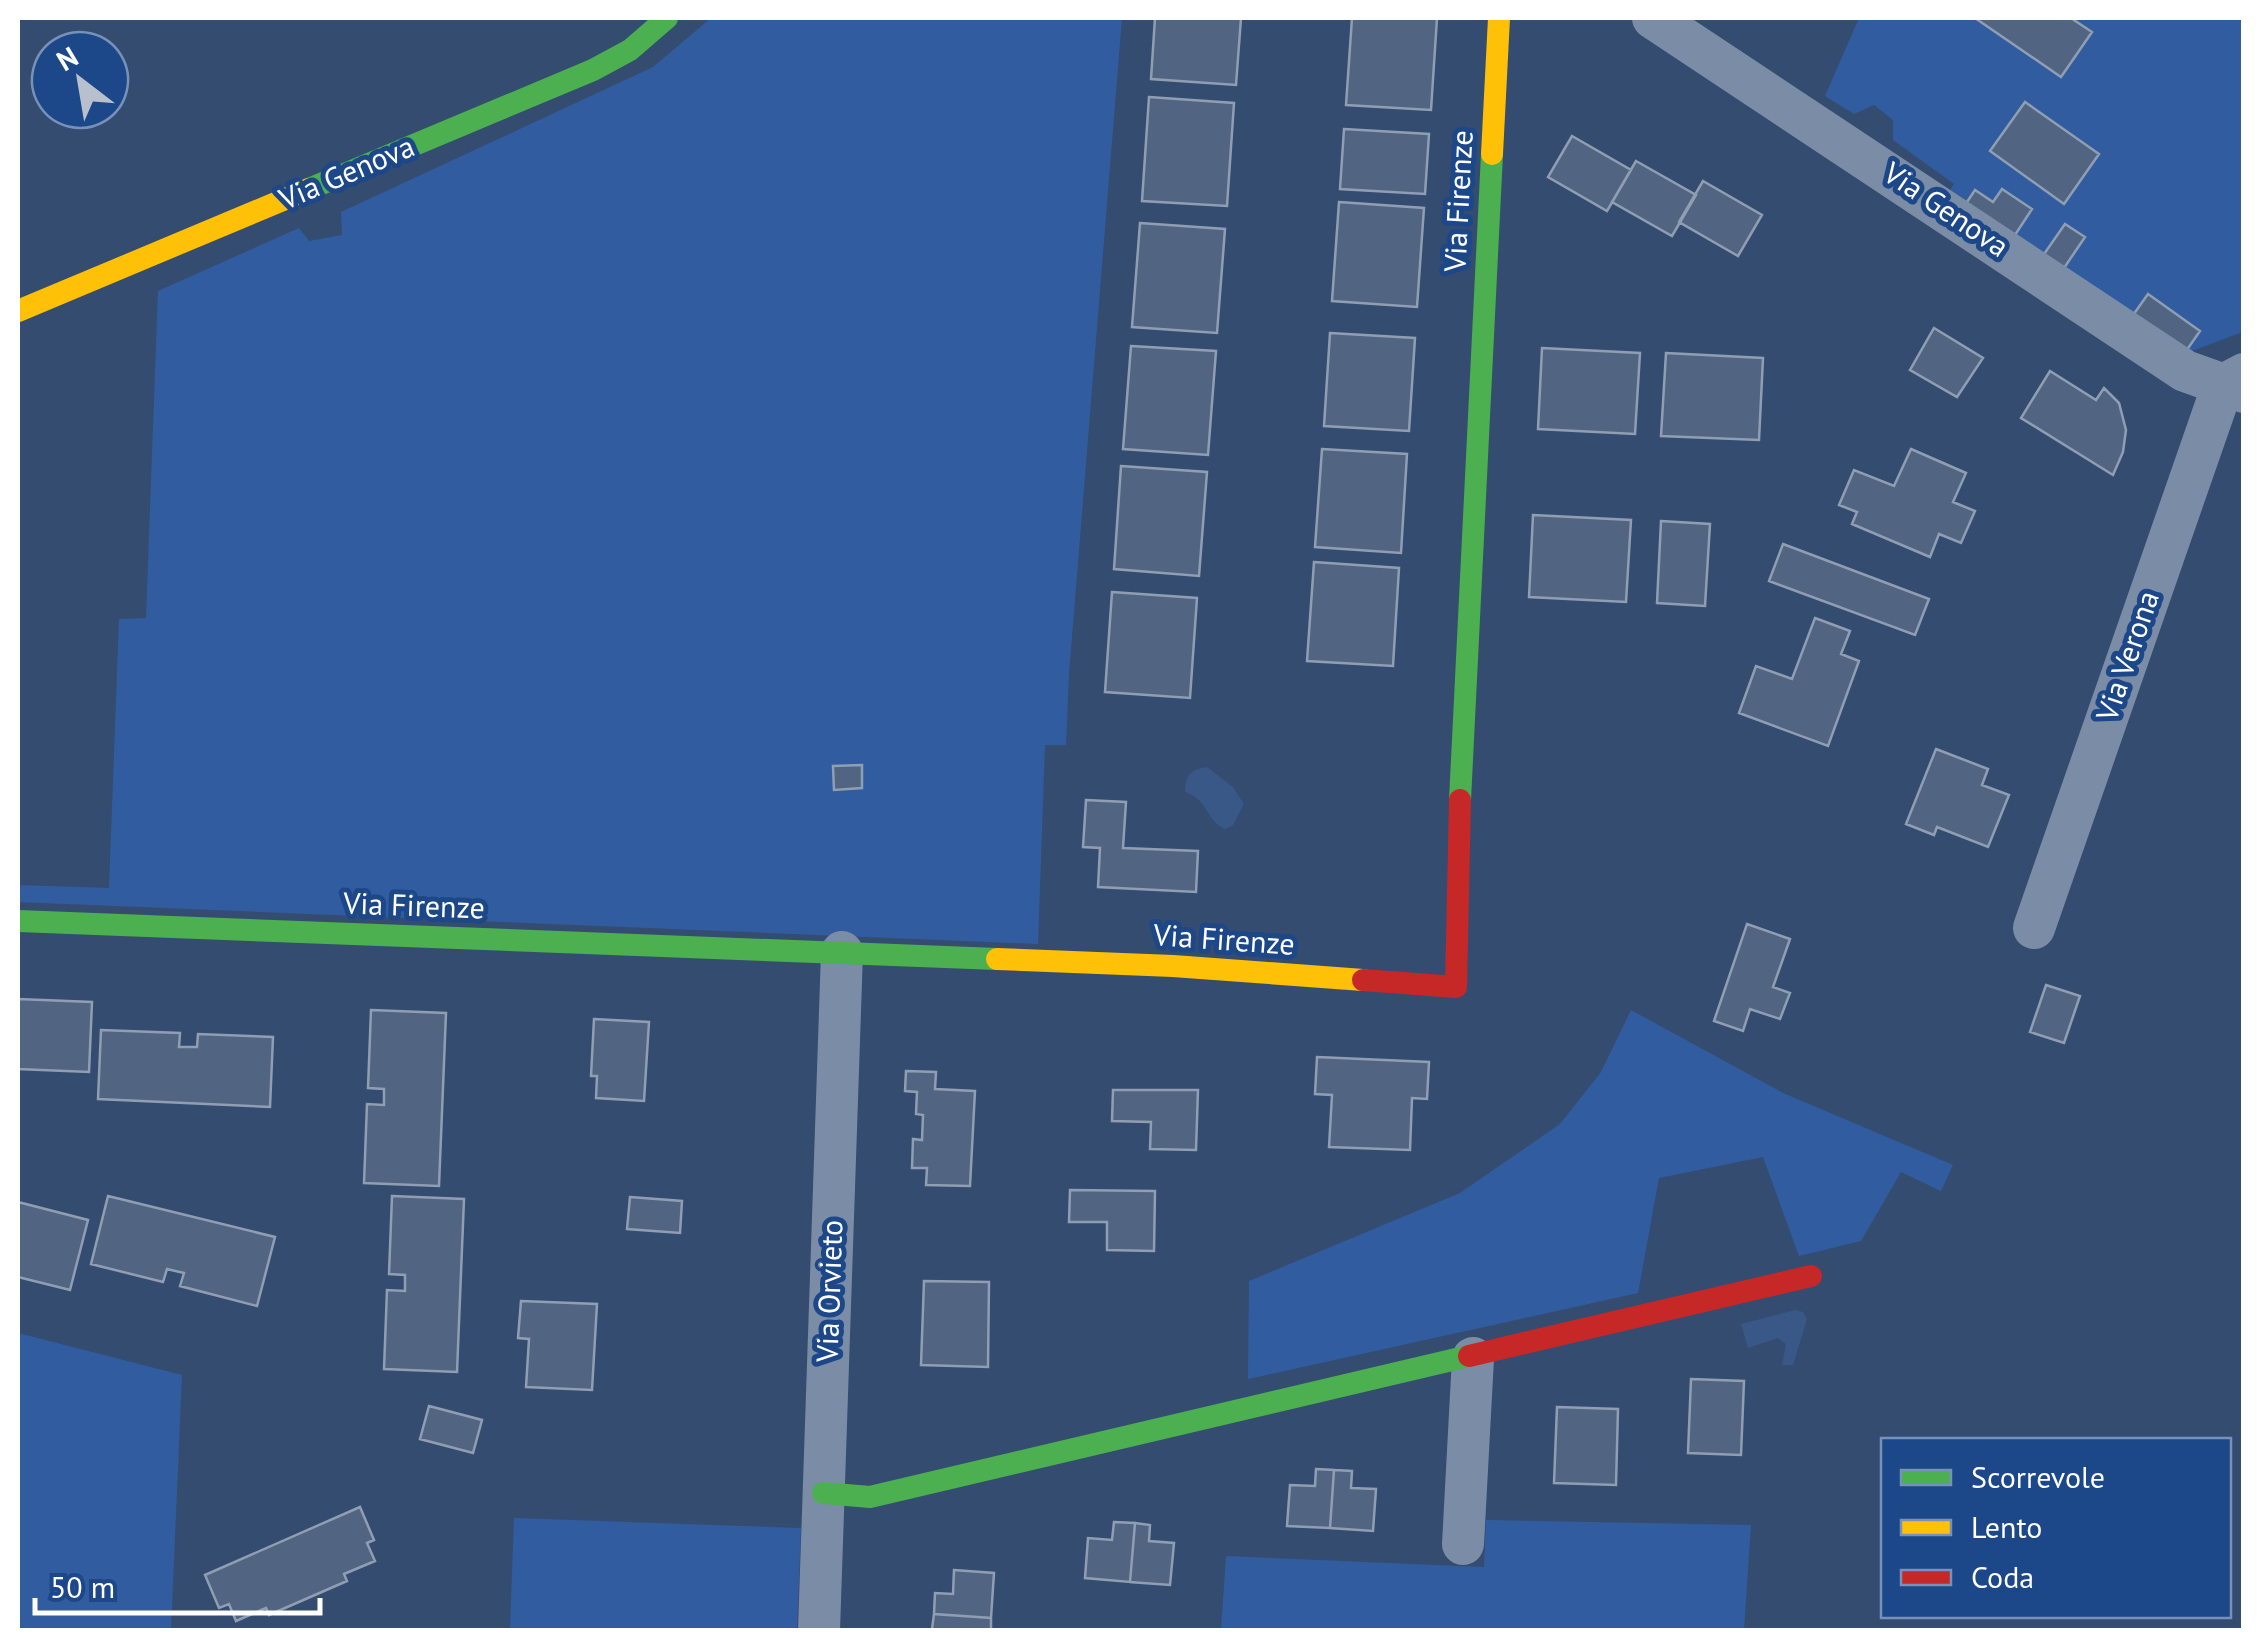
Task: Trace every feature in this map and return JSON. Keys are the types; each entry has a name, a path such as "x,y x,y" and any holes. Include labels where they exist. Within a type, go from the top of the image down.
{"street":[{"name":"Via Genova","path":"18,311 594,70 630,50 667,18"},
{"name":"Via Firenze","path":"18,920 1173,966 1456,987 1462,728 1499,18"},
{"name":"Via Genova","path":"1652,18 2184,371 2237,384"},
{"name":"Via Verona","path":"2034,928 2237,384"},
{"name":"Via Orvieto","path":"819,1630 842,952"},
{"path":"823,1493 870,1496 1811,1276"},
{"path":"1463,1544 1473,1358"}],"shaded area":[{"path":"711,18 1122,18 1066,745 1045,745 1038,944 18,902 18,885 109,888 119,619 146,618 158,291 299,228 309,241 342,235 341,212 653,67"},
{"path":"1859,18 2243,18 2240,333 2184,354 1947,194 1954,184 1893,140 1893,120 1874,105 1854,114 1825,96"},
{"path":"1207,767 1233,787 1244,804 1233,825 1225,829 1199,800 1185,792 1190,774"},
{"path":"1631,1010 1783,1093 1953,1165 1941,1191 1901,1172 1861,1241 1799,1256 1763,1157 1659,1178 1638,1293 1248,1379 1249,1281 1460,1193 1560,1124 1601,1072"},
{"path":"1795,1310 1803,1312 1807,1319 1793,1365 1782,1365 1786,1344 1778,1338 1748,1348 1741,1324"},
{"path":"18,1333 182,1375 171,1630 18,1630"},
{"path":"514,1518 801,1528 797,1630 510,1630"},
{"path":"1486,1520 1751,1525 1744,1630 1221,1630 1226,1556 1484,1567"}],"building":[{"path":"1155,18 1241,18 1236,85 1151,79"},
{"path":"1352,18 1437,18 1431,110 1346,105"},
{"path":"1975,18 2075,18 2092,32 2061,77"},
{"path":"1149,97 1234,103 1227,206 1142,201"},
{"path":"2025,102 2099,154 2064,204 1990,151"},
{"path":"1344,129 1429,134 1425,194 1340,189"},
{"path":"1572,136 1631,170 1607,211 1548,177"},
{"path":"1636,161 1696,195 1672,236 1612,202"},
{"path":"1703,181 1762,215 1738,256 1679,222"},
{"path":"2002,189 2032,209 2013,238 1965,205 1975,190 1993,202"},
{"path":"1339,202 1424,208 1417,307 1332,301"},
{"path":"1140,223 1225,229 1217,333 1132,327"},
{"path":"2065,224 2085,237 2062,271 2042,257"},
{"path":"2148,294 2200,331 2184,354 2131,318"},
{"path":"1934,328 1983,358 1957,397 1910,370"},
{"path":"1330,333 1415,338 1409,431 1324,426"},
{"path":"1131,346 1216,351 1208,455 1123,449"},
{"path":"1542,348 1640,353 1635,434 1538,429"},
{"path":"1666,353 1763,358 1759,440 1661,436"},
{"path":"2050,371 2096,400 2104,388 2119,403 2126,430 2123,452 2113,475 2021,418"},
{"path":"1322,449 1407,454 1401,553 1315,547"},
{"path":"1911,449 1966,473 1953,502 1975,511 1961,543 1939,534 1930,557 1852,524 1857,512 1839,505 1854,470 1894,486"},
{"path":"1121,466 1207,472 1199,576 1114,569"},
{"path":"1533,515 1631,520 1626,602 1529,597"},
{"path":"1661,521 1710,524 1705,606 1657,603"},
{"path":"1783,544 1929,599 1915,635 1769,581"},
{"path":"1314,562 1399,568 1393,666 1307,661"},
{"path":"1112,592 1197,598 1190,698 1105,692"},
{"path":"1815,618 1850,631 1841,654 1859,661 1828,746 1739,713 1756,666 1792,679"},
{"path":"1936,749 1988,769 1982,785 2009,795 1988,847 1937,827 1934,835 1906,824"},
{"path":"862,765 862,788 834,790 833,766"},
{"path":"1086,800 1126,802 1123,848 1198,851 1196,892 1098,887 1100,848 1083,847"},
{"path":"1747,924 1790,939 1773,987 1790,993 1780,1019 1750,1009 1743,1031 1714,1021"},
{"path":"2046,985 2080,996 2064,1043 2030,1032"},
{"path":"18,999 92,1002 89,1072 18,1069"},
{"path":"371,1010 446,1013 439,1186 364,1183 367,1104 384,1105 384,1089 368,1088"},
{"path":"594,1019 649,1022 644,1101 596,1098 597,1076 591,1076"},
{"path":"101,1030 180,1033 179,1047 197,1047 198,1034 273,1037 270,1107 98,1099"},
{"path":"1317,1057 1429,1062 1427,1099 1412,1098 1410,1150 1329,1147 1332,1095 1315,1094"},
{"path":"906,1071 936,1072 935,1089 975,1091 970,1186 926,1185 927,1168 912,1168 913,1139 922,1140 923,1115 916,1114 917,1092 905,1091"},
{"path":"1113,1090 1198,1090 1196,1150 1150,1149 1151,1122 1112,1121"},
{"path":"1070,1190 1155,1191 1154,1251 1107,1250 1107,1222 1069,1222"},
{"path":"108,1196 275,1237 257,1306 180,1286 184,1273 167,1269 163,1282 91,1264"},
{"path":"392,1196 464,1199 457,1372 384,1369 387,1290 405,1291 405,1275 389,1274"},
{"path":"630,1197 682,1201 680,1233 627,1229"},
{"path":"18,1202 88,1220 70,1290 18,1277"},
{"path":"924,1281 989,1282 988,1367 921,1365"},
{"path":"521,1301 597,1304 592,1390 526,1387 529,1339 518,1338"},
{"path":"1691,1379 1744,1381 1741,1455 1688,1453"},
{"path":"429,1406 482,1420 473,1453 420,1439"},
{"path":"1557,1407 1618,1409 1616,1485 1554,1483"},
{"path":"1316,1469 1334,1470 1330,1528 1287,1526 1290,1485 1315,1486"},
{"path":"1334,1470 1352,1471 1351,1488 1376,1489 1373,1531 1330,1528"},
{"path":"360,1507 374,1540 367,1543 375,1561 344,1574 347,1581 269,1615 266,1608 236,1621 229,1604 219,1608 205,1575"},
{"path":"1114,1522 1135,1523 1130,1582 1085,1578 1088,1538 1112,1540"},
{"path":"1135,1523 1150,1525 1149,1541 1174,1543 1170,1585 1130,1582"},
{"path":"954,1570 994,1573 991,1618 934,1614 935,1593 953,1594"},
{"path":"934,1614 991,1618 991,1630 932,1629"}],"traffic: fast":[{"path":"309,189 593,70 630,50 667,18"},
{"path":"1460,800 1492,154"},
{"path":"18,921 997,959"},
{"path":"823,1493 870,1497 1469,1356"}],"traffic: slow":[{"path":"1492,154 1499,18"},
{"path":"18,311 309,189"},
{"path":"997,959 1173,966 1363,980"}],"traffic: jam":[{"path":"1363,980 1456,987 1460,800"},
{"path":"1469,1356 1811,1276"}]}
